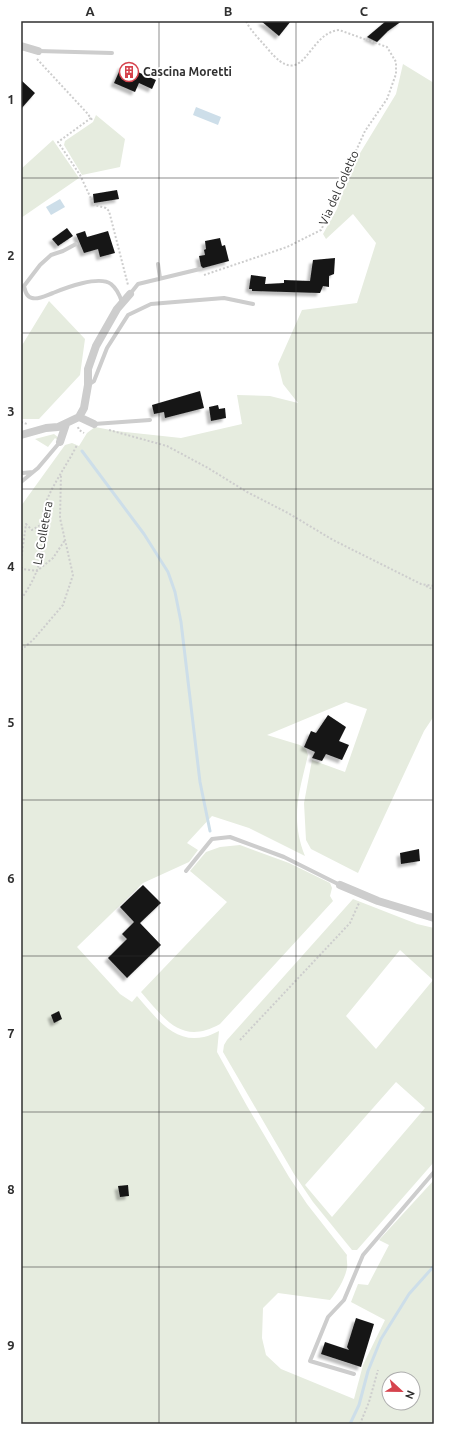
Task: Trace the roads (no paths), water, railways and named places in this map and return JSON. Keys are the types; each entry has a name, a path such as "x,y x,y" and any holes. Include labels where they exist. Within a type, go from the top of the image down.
{"street":[{"path":"25,47 38,51"},
{"path":"21,435 46,428 58,427 79,417 84,408 88,385 88,369 96,346 122,303 130,294"},
{"path":"79,417 94,424"},
{"path":"60,442 66,424"},
{"path":"340,884 361,898 434,918"}],"lane":[{"path":"38,51 112,53"},
{"path":"76,244 63,251 51,254 40,265 24,286 25,292 28,296 32,298 42,297 76,285 103,281 110,283 117,291 122,303"},
{"path":"158,264 160,278"},
{"path":"130,294 138,284 200,269"},
{"path":"88,385 94,381 107,348 118,330 128,315 134,312 151,304 224,298 253,304"},
{"path":"94,424 150,420"},
{"path":"21,482 33,472 60,442"},
{"path":"21,472 33,472"},
{"path":"186,871 212,839 230,837 284,857 340,884"},
{"path":"354,1374 310,1361 328,1317 344,1300 363,1255 434,1172"}],"water":[{"path":"196,107 221,117 218,125 193,115"},
{"path":"60,199 65,207 51,215 46,207"}],"waterway":[{"path":"82,451 144,534 168,572 175,592 181,622 200,782 210,831"},
{"path":"350,1424 359,1405 368,1371 381,1339 409,1294 434,1266"}],"place":[{"name":"Cascina Moretti","path":"129,72"}]}
